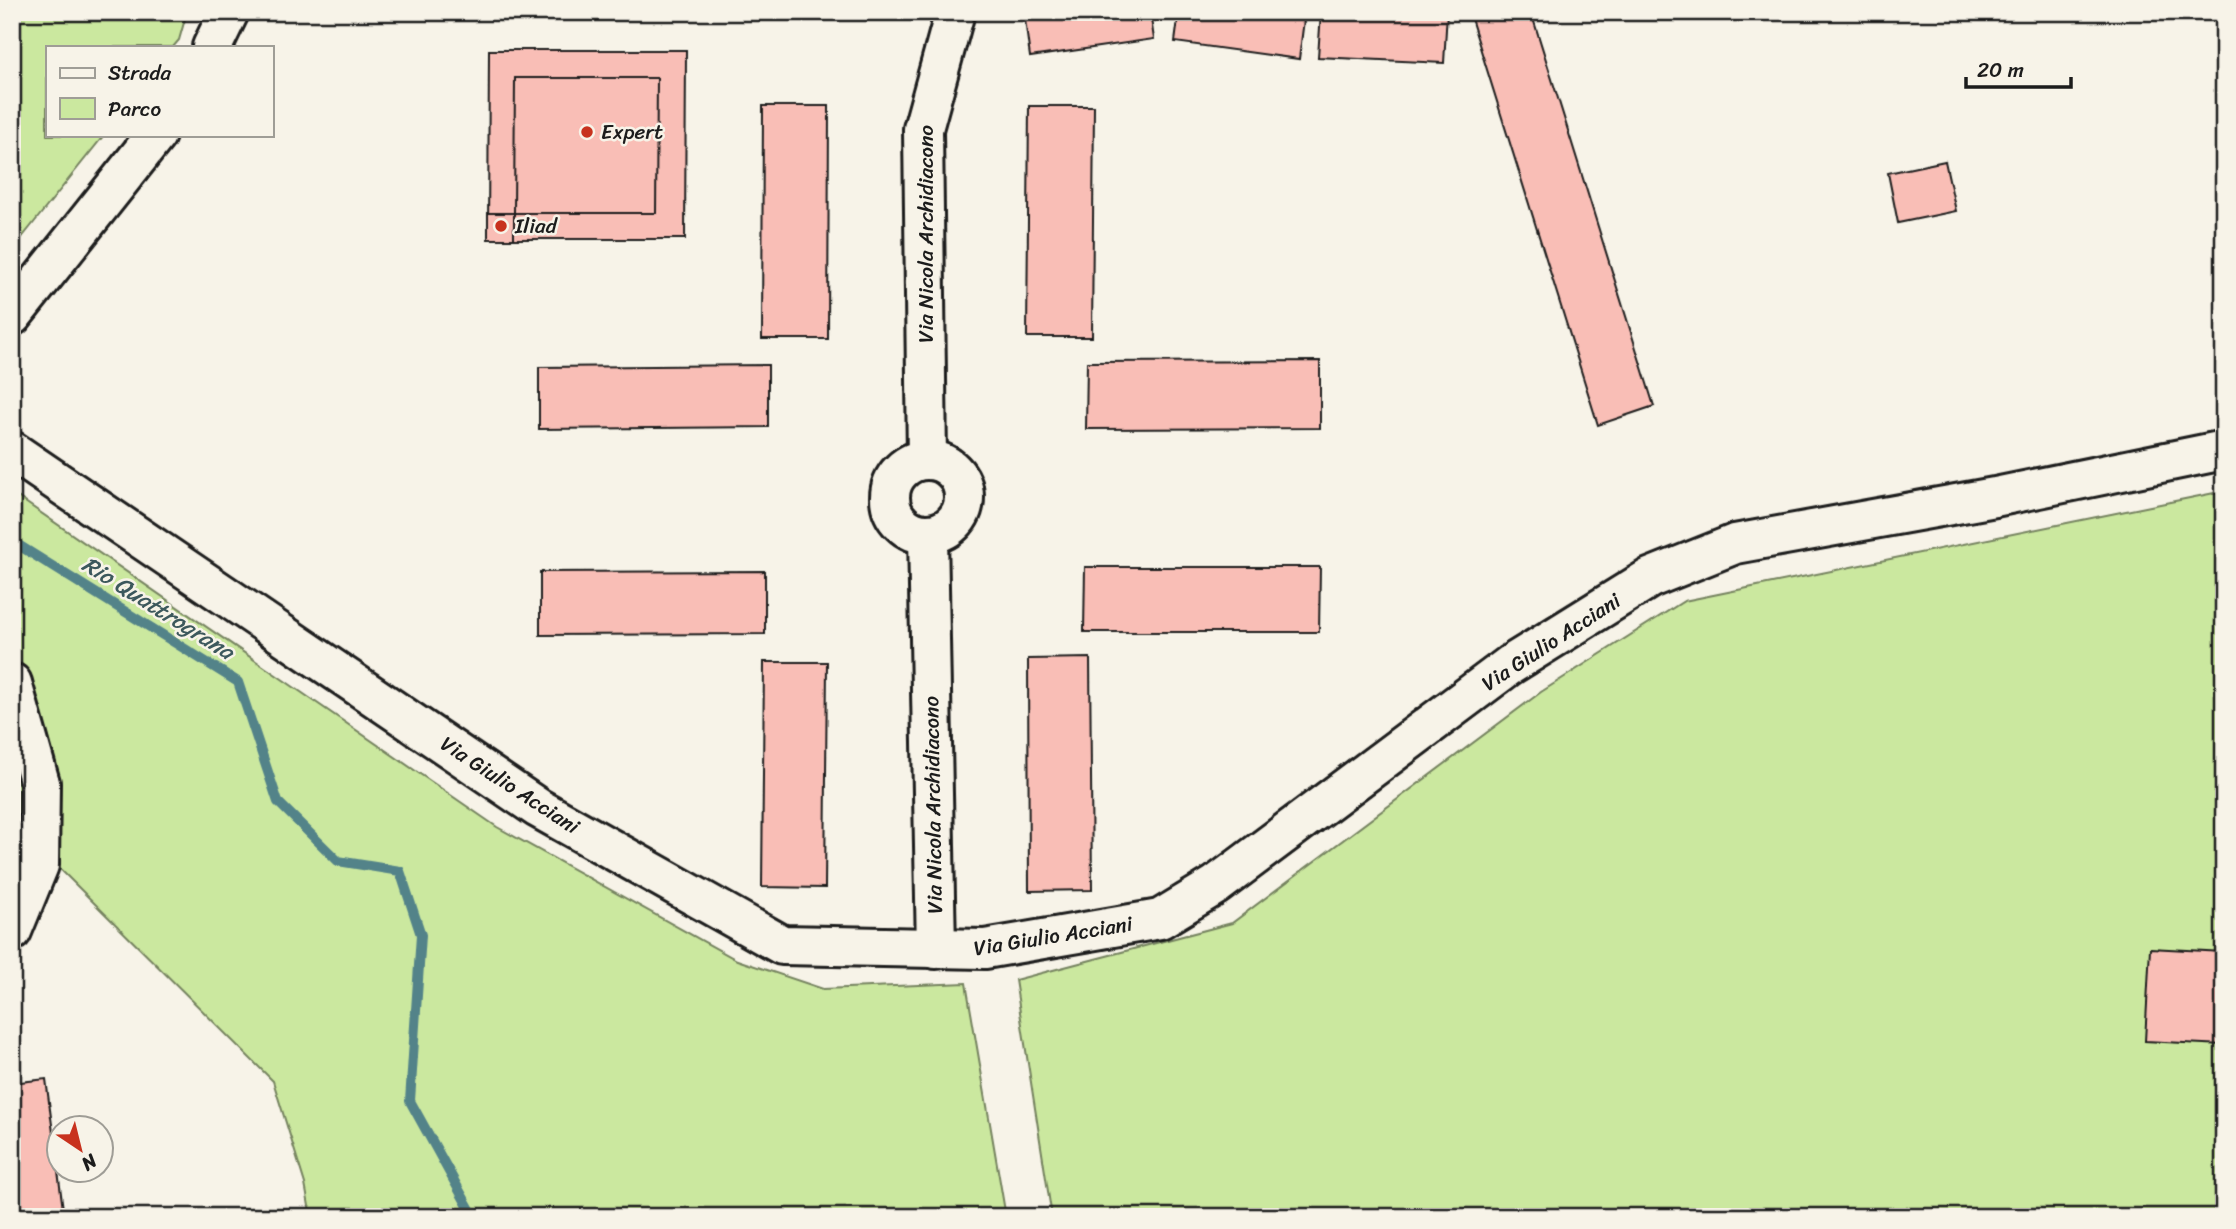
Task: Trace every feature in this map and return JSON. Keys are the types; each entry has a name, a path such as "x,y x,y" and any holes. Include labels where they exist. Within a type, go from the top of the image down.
{"street":[{"path":"212,46 229,12"},
{"name":"Via Nicola Archidiacono","path":"927,460 923,129 955,12"},
{"path":"12,316 155,136"},
{"name":"Via Giulio Acciani","path":"12,451 538,808 782,945 985,949 1160,919 1216,885 1510,665 1650,578 1735,544 1995,497 2223,450"},
{"path":"927,460 945,464 956,473 964,494 962,510 956,521 949,528 928,535 915,533 904,526 891,506 890,494 894,479 907,466 927,460"},
{"name":"Via Nicola Archidiacono","path":"928,535 936,949"},
{"path":"12,683 40,783 39,865 12,932"}],"green space":[{"path":"12,12 187,12 179,40 174,46 46,46 46,136 103,136 12,250"},
{"path":"2224,491 2224,1217 1052,1217 1015,980 1232,923 1541,692 1684,601"},
{"path":"12,493 497,827 737,960 823,989 966,983 1006,1217 311,1217 305,1184 273,1081 54,863 12,908"}],"building":[{"path":"1024,12 1150,12 1154,39 1030,57"},
{"path":"1179,12 1305,12 1299,59 1175,42"},
{"path":"1321,12 1447,12 1444,63 1318,57"},
{"path":"1469,12 1531,12 1654,406 1598,425"},
{"name":"Expert","path":"489,50 686,50 685,239 488,239"},
{"path":"515,78 657,78 656,213 514,213"},
{"path":"763,106 829,106 828,339 762,339"},
{"path":"1029,106 1094,106 1092,337 1027,337"},
{"path":"1945,161 1956,211 1898,223 1888,173"},
{"name":"Iliad","path":"488,213 514,213 514,239 488,239"},
{"path":"1320,361 1320,428 1086,429 1087,362"},
{"path":"768,365 768,427 539,429 539,367"},
{"path":"1085,567 1320,567 1319,632 1084,632"},
{"path":"765,571 765,634 540,635 540,572"},
{"path":"1090,658 1092,890 1029,891 1028,659"},
{"path":"764,662 827,662 825,888 762,887"},
{"path":"2150,948 2224,952 2223,1045 2145,1041"},
{"path":"46,1079 51,1114 46,1114 46,1184 60,1184 64,1217 12,1217 12,1083"}],"waterway":[{"name":"Rio Quattrograna","path":"12,541 238,682 278,802 338,861 400,871 421,935 410,1101 474,1217"}],"place":[{"name":"Expert","path":"587,132"},
{"name":"Iliad","path":"501,226"}]}
